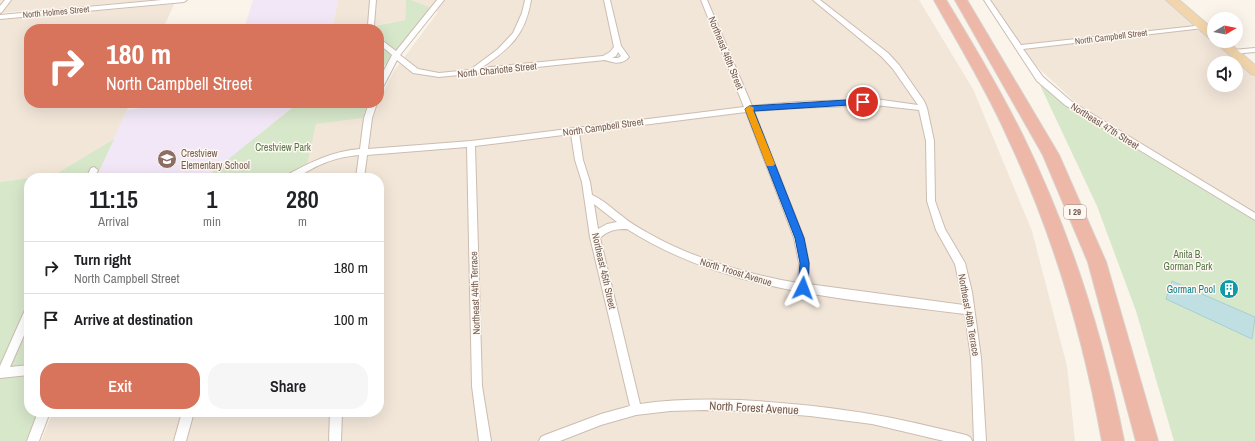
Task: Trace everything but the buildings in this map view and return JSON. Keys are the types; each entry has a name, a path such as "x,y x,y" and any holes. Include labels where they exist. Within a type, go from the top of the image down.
{"highway":[{"name":"I 29","path":"940,0 994,94 1047,208 1066,255 1093,345 1113,441"},
{"name":"I 29","path":"960,0 980,31 1051,155 1097,262 1147,441"}],"main road":[{"path":"1172,0 1207,25"},
{"path":"1184,0 1207,25"},
{"path":"1241,48 1255,60"},
{"path":"1241,48 1255,71"}],"street":[{"path":"0,11 8,0"},
{"path":"97,9 102,0"},
{"name":"North Holmes Street","path":"0,18 184,0"},
{"path":"371,24 373,0"},
{"path":"384,78 396,55 441,0"},
{"path":"471,72 509,44 518,32 525,17 528,0"},
{"path":"607,0 615,50"},
{"name":"Northeast 46th Street","path":"704,0 749,109 799,238 804,263 803,288"},
{"name":"Northeast 46th Terrace","path":"819,0 885,55 896,67 921,103 930,141 931,201 941,230 960,264 970,310 976,358 980,441"},
{"name":"Northeast 47th Street","path":"987,0 1040,79 1068,103 1255,217"},
{"name":"North Campbell Street","path":"1019,47 1207,26"},
{"name":"North Charlotte Street","path":"384,44 416,70 424,73 439,75 505,70 605,58 614,60 624,59 625,54 615,50 605,58"},
{"path":"496,55 495,59 497,64 505,70"},
{"name":"North Campbell Street","path":"297,173 320,161 349,153 470,144 671,117 749,109 875,102 922,108"},
{"path":"361,173 371,108"},
{"name":"Northeast 45th Street","path":"575,131 579,160 589,197 595,237 636,410"},
{"name":"Northeast 44th Terrace","path":"470,144 477,386 485,441"},
{"name":"North Troost Avenue","path":"589,197 601,203 629,226 671,249 715,267 773,283 970,310"},
{"path":"595,237 612,226 629,226"},
{"path":"1,373 24,324"},
{"path":"1,373 24,371"},
{"name":"North Forest Avenue","path":"545,441 617,415 636,410 687,404 798,410 892,423 966,441"},
{"path":"33,441 42,417"},
{"path":"180,441 187,417"},
{"path":"335,441 336,417"}],"shaded area":[{"path":"0,0 153,0 0,13"},
{"path":"253,0 338,0 333,24 246,24"},
{"path":"338,0 406,0 405,20 383,24 333,24"},
{"path":"411,0 919,0 973,89 1032,231 1067,366 1075,441 41,441 51,417 384,417 384,173 303,173 305,172 316,124 374,116 376,108 384,108 384,90 394,71 438,12"},
{"path":"991,0 1167,0 1207,35 1207,48 1223,48 1232,56 1207,56 1207,92 1243,92 1243,66 1255,76 1255,212 1240,205 1074,101 1034,64"},
{"path":"174,4 165,24 24,24 24,108 128,108 114,139 57,173 24,173 24,179 0,182 0,20"},
{"name":"Crestview Elementary School","path":"142,108 292,108 212,173 98,173 127,110"}],"green space":[{"path":"406,0 411,0 431,8 384,66 384,24 405,20"},
{"name":"Anita B. Gorman Park","path":"1040,85 1072,109 1229,205 1234,205 1255,217 1255,441 1174,441 1136,311 1097,206"},
{"name":"Crestview Park","path":"292,108 366,108 363,118 316,124 307,165 291,173 211,173"},
{"path":"114,139 98,173 57,173"},
{"path":"24,179 24,417 37,417 26,441 0,441 0,182"}],"water":[{"path":"1172,281 1255,317 1252,339 1166,299"}],"slow traffic":[{"path":"750,109 770,164"}],"place":[{"name":"Crestview Elementary School","path":"167,159"},
{"name":"Gorman Pool","path":"1229,289"}],"route":[{"path":"803,288 804,263 799,238 749,109 863,102"}]}
